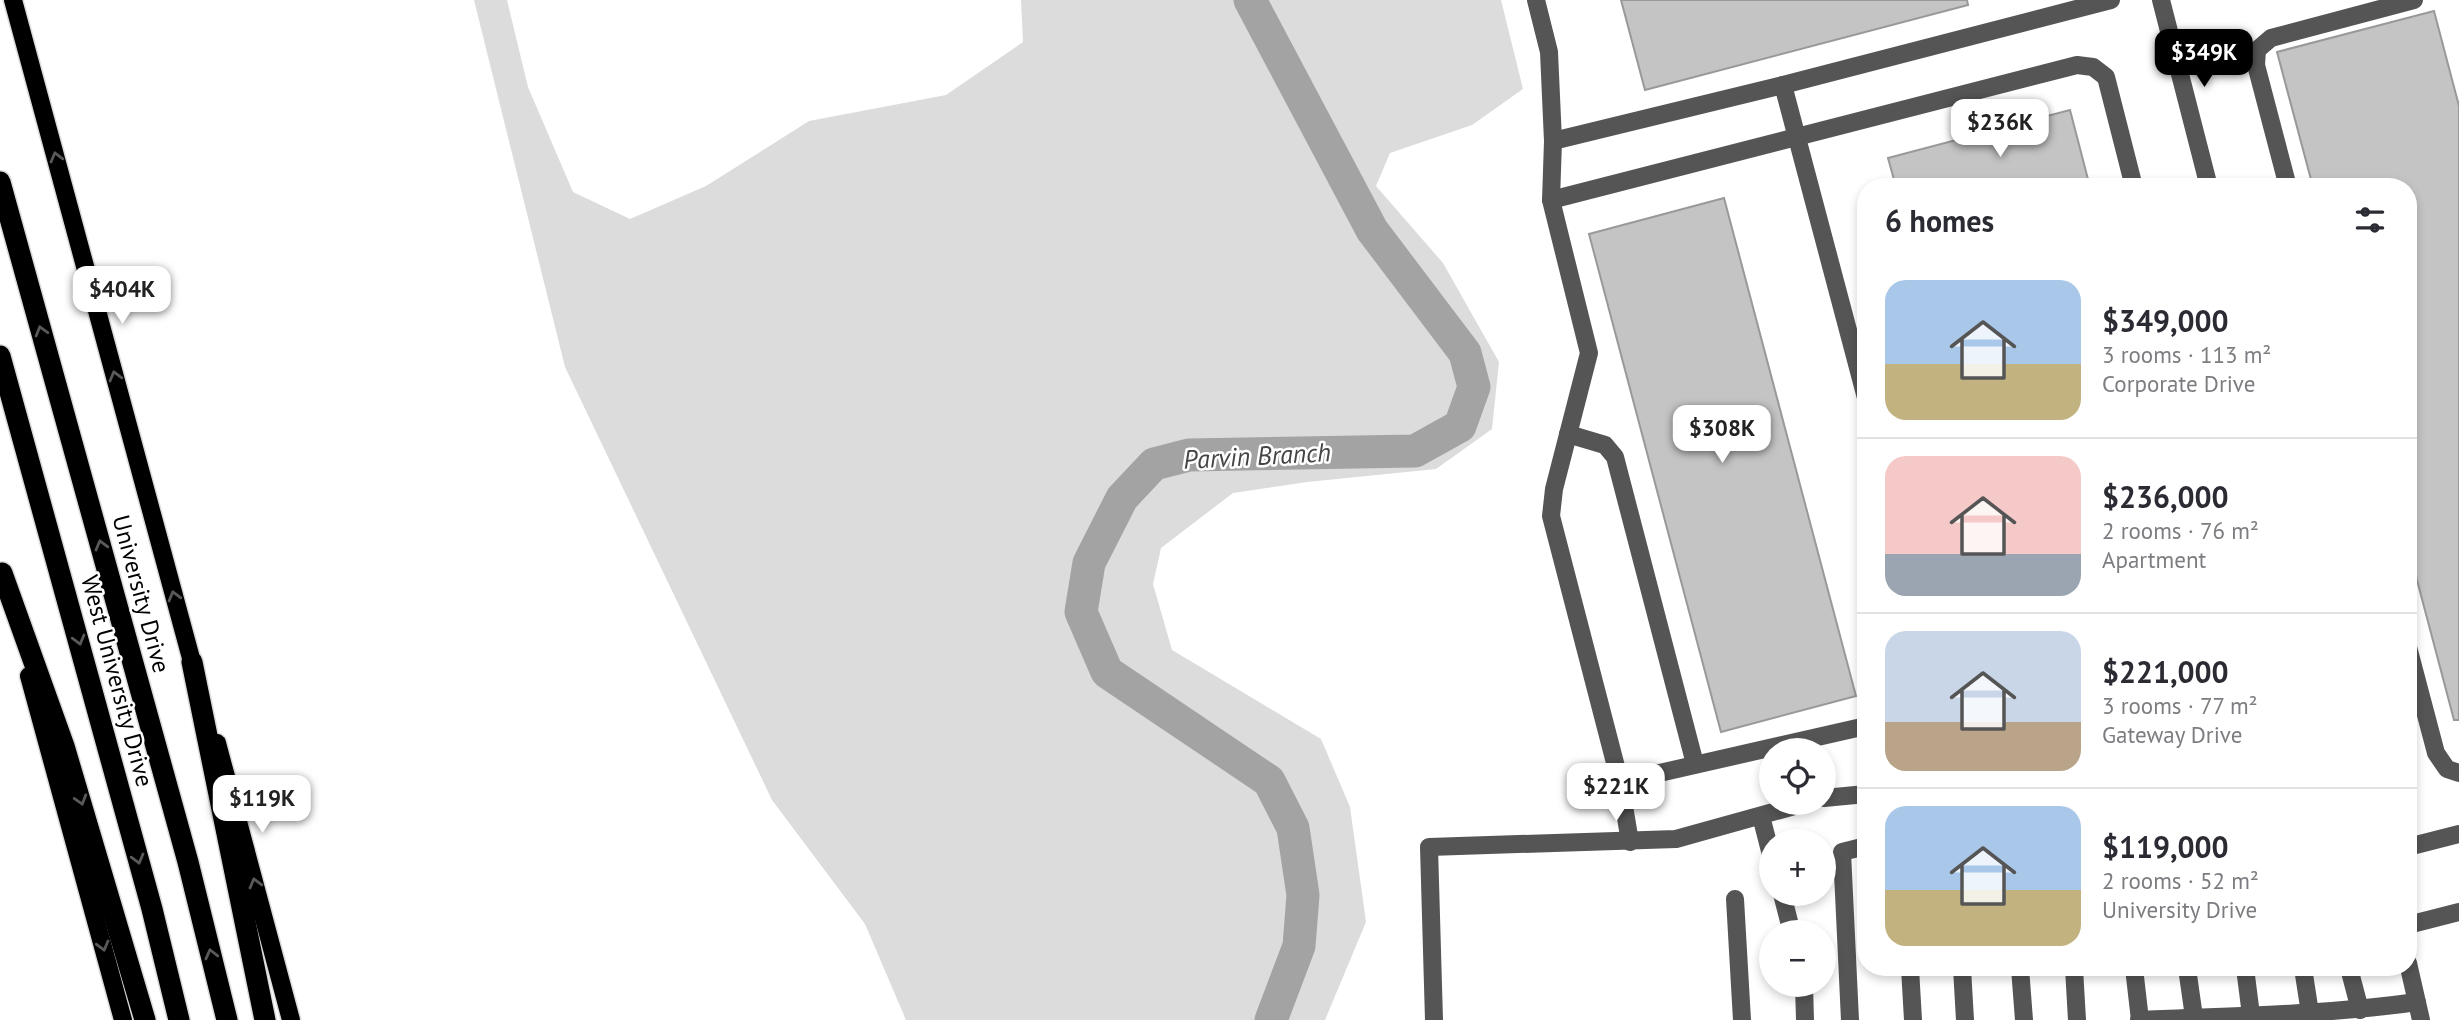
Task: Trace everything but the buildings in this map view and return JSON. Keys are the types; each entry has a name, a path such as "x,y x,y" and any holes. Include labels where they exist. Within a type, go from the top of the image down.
{"highway":[{"name":"University Drive","path":"0,182 188,862 227,1020"},
{"name":"West University Drive","path":"0,356 145,883 179,1020"},
{"path":"1,570 64,746 145,1020"},
{"path":"192,662 265,1020"}],"main road":[{"name":"University Drive","path":"16,5 291,1020"},
{"path":"1,570 123,1020"}],"street":[{"path":"1536,0 1549,52 1551,200 1588,353 1553,489 1551,516 1620,782 1630,842"},
{"path":"1552,141 1783,85 2086,3 2111,0"},
{"path":"2161,0 2207,178"},
{"path":"2286,178 2256,65 2257,50 2271,38 2414,0"},
{"path":"1551,200 2077,65 2093,67 2106,77 2132,178"},
{"path":"1783,85 1857,364"},
{"path":"1567,434 1605,445 1615,457 1695,764"},
{"path":"2417,681 2436,753 2447,769 2459,773"},
{"path":"1620,782 1857,728"},
{"path":"1836,798 1857,795"},
{"path":"1434,1020 1429,847 1676,839 1763,815"},
{"path":"1760,816 1764,829"},
{"path":"2417,845 2459,834"},
{"path":"1850,1020 1842,852 1857,848"},
{"path":"1735,899 1742,1020"},
{"path":"2417,923 2459,912"},
{"path":"1910,976 1913,1020"},
{"path":"1962,976 1965,1020"},
{"path":"2021,976 2024,1020"},
{"path":"2074,976 2077,1020"},
{"path":"2135,976 2139,1020 2360,1010 2417,1002"},
{"path":"2189,976 2194,1017"},
{"path":"2246,976 2251,1015"},
{"path":"2305,976 2310,1013"},
{"path":"2352,976 2360,1010"},
{"path":"2411,976 2421,1020"},
{"path":"1804,997 1805,1020"}],"shaded area":[{"path":"474,0 507,0 528,87 573,192 630,219 706,186 809,121 946,95 1023,42 1021,0 1501,0 1523,89 1472,125 1390,153 1376,186 1443,263 1499,362 1492,429 1436,469 1307,482 1233,493 1161,548 1153,584 1172,650 1321,739 1350,807 1366,922 1325,1020 906,1020 865,924 772,800 565,367"}],"waterway":[{"name":"Parvin Branch","path":"1250,0 1372,230 1465,353 1474,387 1460,426 1415,451 1189,455 1154,464 1122,498 1089,563 1081,612 1107,672 1269,781 1293,828 1303,895 1299,946 1271,1020"}]}
